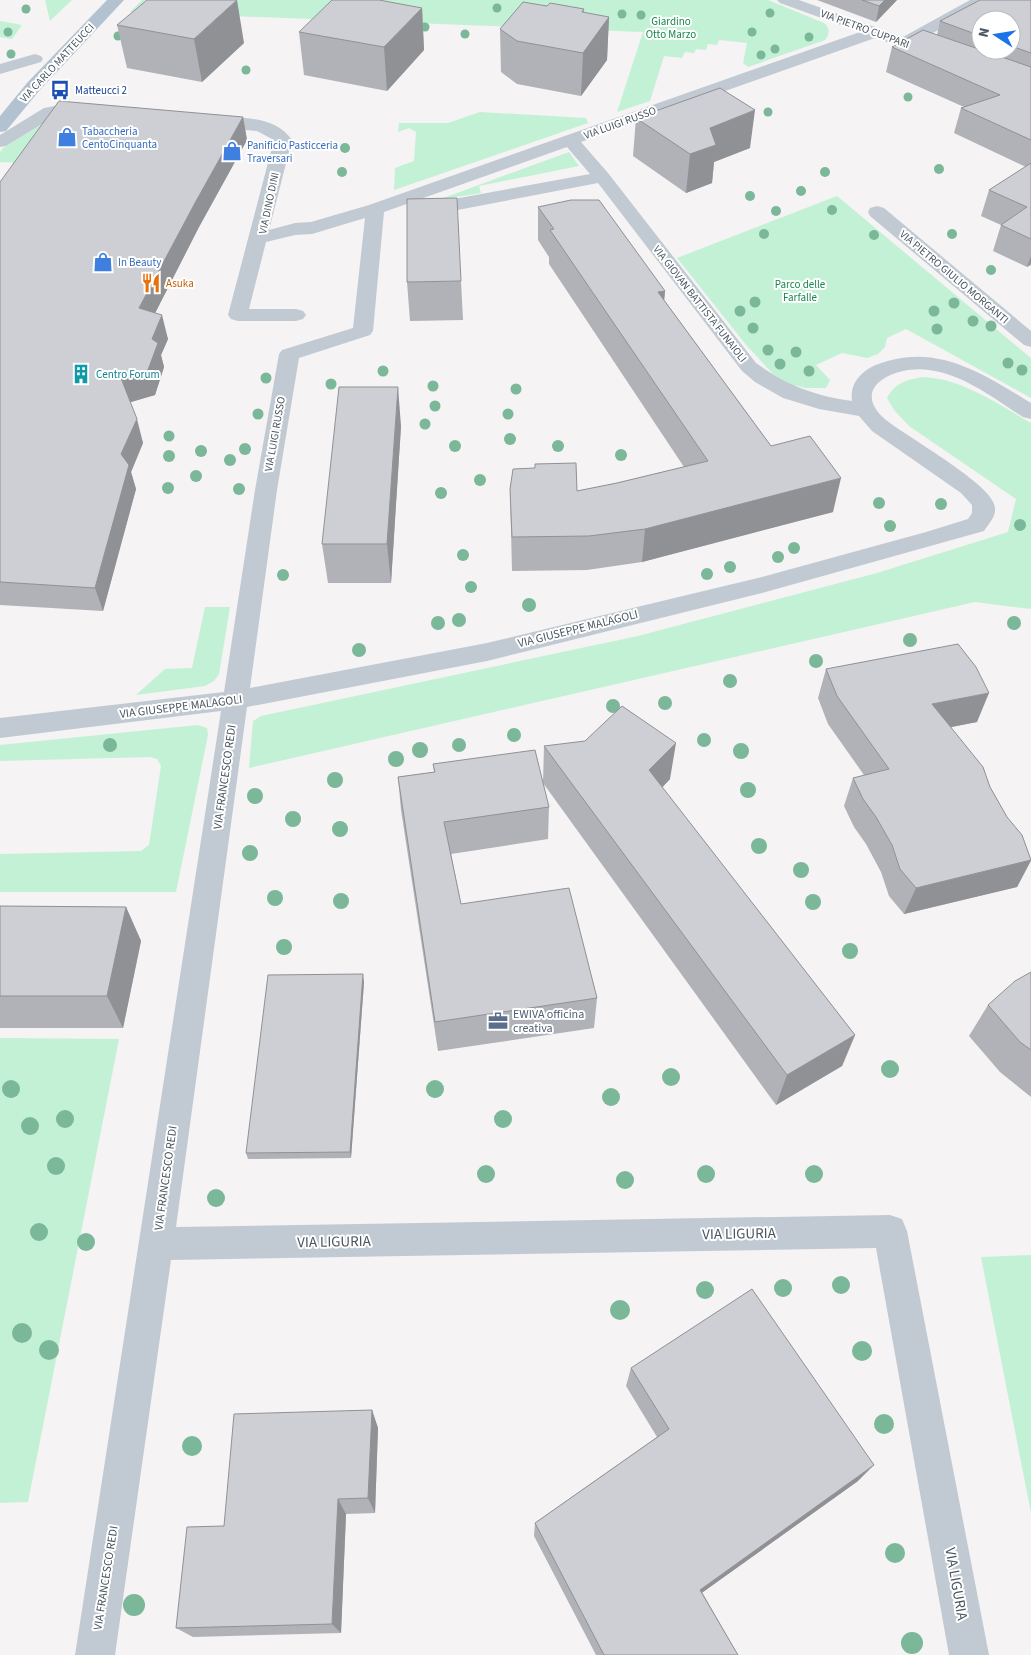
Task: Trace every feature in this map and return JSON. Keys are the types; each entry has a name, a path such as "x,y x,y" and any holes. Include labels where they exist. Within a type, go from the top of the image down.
{"main road":[{"name":"VIA CARLO MATTEUCCI","path":"0,127 40,80 116,0"},
{"name":"VIA CARLO MATTEUCCI","path":"13,83 40,54"}],"street":[{"name":"VIA PIETRO CUPPARI","path":"785,0 947,58"},
{"path":"904,43 981,0"},
{"name":"VIA LUIGI RUSSO","path":"236,700 266,490 290,354 363,331 374,214 570,140 874,33"},
{"path":"0,69 40,54"},
{"path":"0,142 39,117 54,111 104,113"},
{"name":"VIA DINO DINI","path":"194,120 264,127 277,132 282,137 283,140 259,238 374,214"},
{"name":"VIA GIOVAN BATTISTA FUNAIOLI","path":"570,140 602,177 749,368 771,385 800,398 824,404 866,410"},
{"path":"374,214 602,177"},
{"name":"VIA PIETRO GIULIO MORGANTI","path":"877,212 1031,341"},
{"path":"259,238 238,315 296,316"},
{"path":"866,410 861,395 871,376 891,366 914,362 935,364 968,375 1031,412"},
{"name":"VIA GIUSEPPE MALAGOLI","path":"0,728 236,700 488,652 762,585 922,542 976,525 981,520 985,507 978,496 880,426 866,410"},
{"name":"VIA FRANCESCO REDI","path":"95,1655 236,700"},
{"name":"VIA LIGURIA","path":"157,1244 890,1231 969,1655"}],"green space":[{"path":"45,0 72,0 50,21"},
{"name":"Giardino Otto Marzo","path":"142,0 768,0 824,23 829,31 825,40 748,67 743,63 747,43 719,40 717,45 708,44 706,50 696,49 694,53 685,52 682,58 664,56 650,101 617,112 643,32 130,12"},
{"path":"0,21 22,25 12,39 0,37"},
{"path":"480,112 586,118 588,123 394,190 395,168 414,161 416,132 409,128 398,132 399,123 448,123"},
{"path":"42,124 19,163 0,162 0,152 3,148"},
{"path":"569,152 579,166 479,186 481,193 438,200"},
{"name":"Parco delle Farfalle","path":"837,196 1031,358 1031,398 906,329 887,338 885,347 878,354 867,358 842,353 816,365 830,380 826,388 806,388 790,384 773,374 747,346 677,258"},
{"path":"922,377 937,378 965,387 992,400 1031,423 1031,609 975,602 249,768 253,721 261,716 638,636 877,573 1008,532 1016,499 909,426 894,410 887,398 902,383"},
{"path":"205,607 230,607 219,674 214,681 205,686 136,695 165,669 192,668"},
{"path":"198,725 207,728 208,735 176,892 0,892 0,854 141,851 149,845 161,766 157,759 150,757 0,761 0,745"},
{"path":"0,1038 119,1039 28,1502 0,1503"},
{"path":"1031,1255 1031,1513 981,1257"}],"building":[{"path":"147,0 237,0 194,39 117,25"},
{"path":"332,0 379,0 422,8 384,47 299,32"},
{"path":"862,0 885,0 879,6"},
{"path":"980,0 1031,0 1031,53 1021,50 1021,10 971,10 971,32 940,21"},
{"path":"523,2 547,6 550,3 584,9 582,12 609,17 583,53 517,41 500,29"},
{"path":"923,30 971,46 971,60 1011,60 1031,67 1031,140 961,108 1000,95 892,47"},
{"path":"720,88 755,110 710,128 716,145 690,154 636,118"},
{"name":"Centro Forum","path":"59,101 243,117 139,308 162,315 152,339 158,343 148,370 121,378 137,419 121,454 129,465 95,588 0,582 0,182"},
{"path":"1031,163 1031,239 1001,225 1027,207 989,190"},
{"path":"457,198 461,281 407,282 407,199"},
{"path":"571,200 599,200 665,291 658,292 771,446 810,436 841,478 645,529 589,536 512,537 510,489 513,469 535,468 535,464 576,463 577,491 708,461 550,230 554,229 538,207"},
{"path":"339,387 398,387 387,544 322,544"},
{"path":"958,644 976,667 989,693 932,704 983,767 990,787 1007,817 1022,835 1031,860 916,888 900,869 892,845 863,799 853,778 889,769 837,696 826,669"},
{"path":"622,706 676,743 649,770 855,1035 787,1075 544,746 585,741"},
{"path":"535,750 549,807 444,822 461,904 569,888 597,998 435,1022 398,777 435,772 433,764"},
{"path":"0,906 126,907 107,996 0,996"},
{"path":"1031,972 1031,1050 1020,1042 988,1005 1015,981"},
{"path":"363,974 350,1152 246,1153 268,975"},
{"path":"752,1289 874,1465 700,1590 738,1655 604,1655 535,1523 669,1429 631,1368"},
{"path":"372,1410 368,1498 338,1499 332,1624 176,1628 187,1527 224,1526 234,1414"}],"place":[{"name":"Matteucci 2","path":"60,90"},
{"name":"Tabaccheria CentoCinquanta","path":"67,137"},
{"name":"Panificio Pasticceria Traversari","path":"232,151"},
{"name":"In Beauty","path":"103,262"},
{"name":"Asuka","path":"151,283"},
{"name":"Centro Forum","path":"81,374"},
{"name":"EWIVA officina creativa","path":"498,1021"}]}
